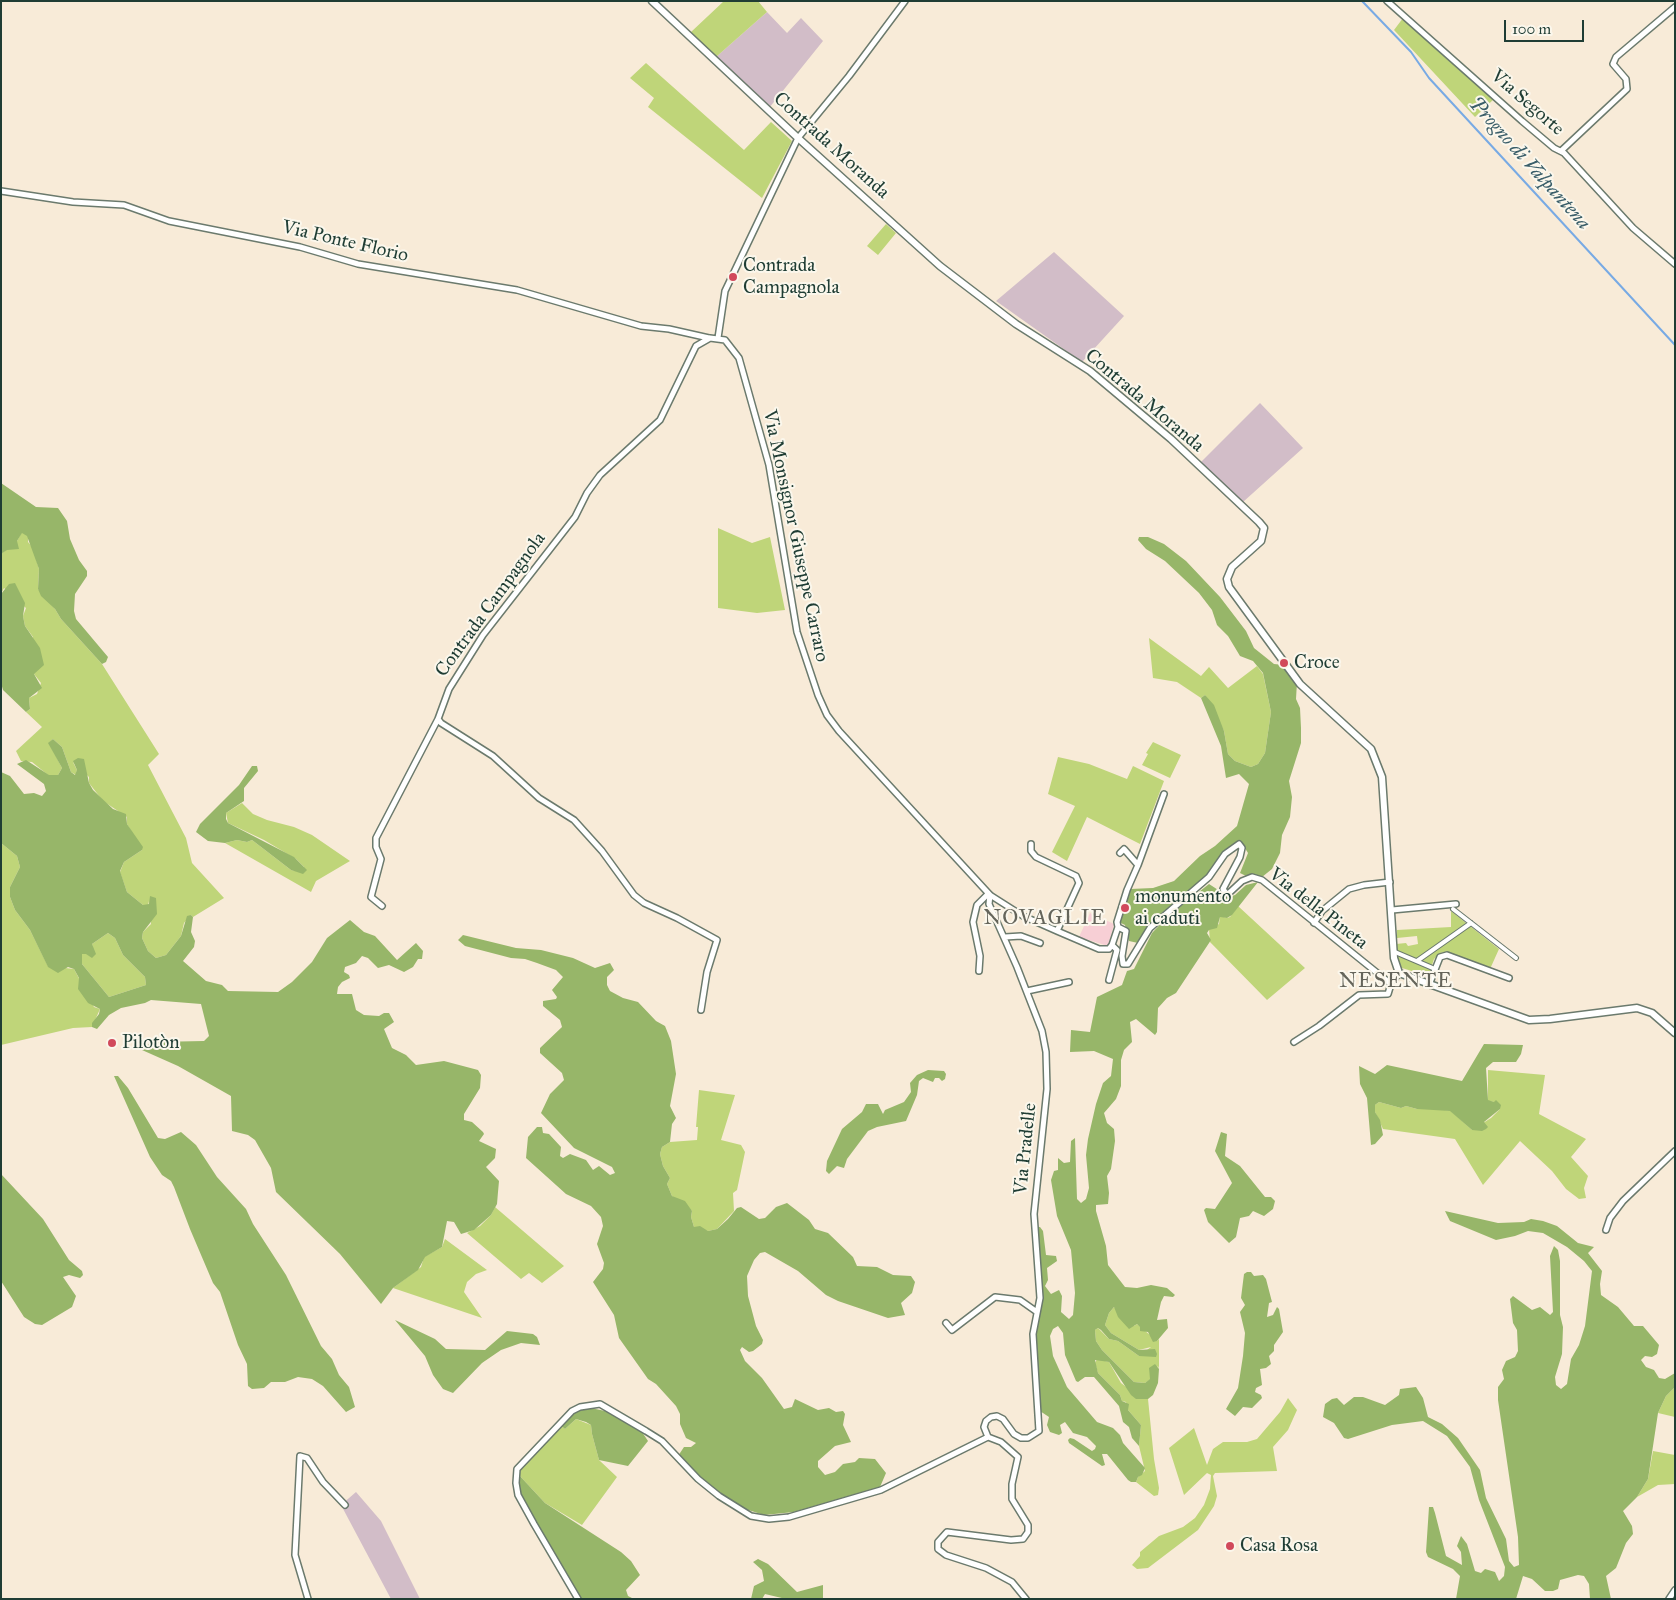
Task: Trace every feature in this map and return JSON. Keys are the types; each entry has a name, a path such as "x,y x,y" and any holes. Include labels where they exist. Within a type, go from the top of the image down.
{"street":[{"name":"Contrada Moranda","path":"652,1 798,138 940,266 1016,324 1090,371 1171,440 1259,522 1264,528 1261,541 1232,566 1227,579 1229,586 1300,684 1371,748 1382,777 1390,882"},
{"path":"710,338 718,338 725,292 798,138 849,76 905,1"},
{"name":"Via Segorte","path":"1387,1 1522,121 1554,148 1561,151 1627,89 1626,79 1613,64 1616,57 1675,7"},
{"path":"1561,151 1633,228 1675,264"},
{"name":"Via Ponte Florio","path":"1,191 73,202 124,205 169,221 300,247 358,264 517,290 640,326 669,329 710,338"},
{"name":"Contrada Campagnola","path":"382,906 370,898 381,859 376,847 376,838 438,719 449,689 492,623 575,517 587,493 600,475 660,420 696,346 710,338"},
{"name":"Via Monsignor Giuseppe Carraro","path":"718,338 731,345 739,358 768,465 797,632 818,696 827,715 839,731 989,895"},
{"path":"438,719 441,724 492,756 539,798 574,820 602,851 634,895 644,903 684,921 717,940 707,972 701,1010"},
{"path":"979,971 980,956 973,922 977,904 989,895 1023,916 1057,932 1099,948 1109,949 1118,927 1117,922 1127,890 1164,794"},
{"path":"1031,844 1031,852 1036,858 1076,876 1080,883 1057,932"},
{"name":"Via della Pineta","path":"1118,927 1126,931 1122,956 1123,964 1128,964 1150,928 1209,877 1225,854 1238,844 1242,848 1240,857 1223,889 1225,892 1228,894 1242,881 1252,878 1262,880 1391,984"},
{"path":"1120,853 1124,849 1138,865"},
{"path":"1294,1042 1319,1026 1359,995 1388,994 1391,984 1399,973 1395,952 1390,882 1349,889 1322,911 1314,923"},
{"name":"Via Pradelle","path":"988,1437 984,1427 986,1421 991,1417 1003,1419 1014,1434 1021,1438 1028,1438 1039,1431 1033,1334 1040,1298 1034,1214 1040,1170 1047,1072 1042,1031 1006,937 989,904 989,895"},
{"path":"1392,910 1455,906 1471,923 1516,958"},
{"path":"1417,961 1471,923"},
{"path":"1006,937 1021,936 1040,943"},
{"path":"1109,980 1117,950 1112,945"},
{"path":"1395,952 1435,969"},
{"path":"1429,985 1440,957 1447,955 1509,978"},
{"path":"1399,973 1530,1020 1643,1009 1652,1013 1675,1033"},
{"path":"1027,992 1069,982"},
{"path":"1606,1230 1610,1218 1624,1200 1675,1151"},
{"path":"946,1323 952,1330 995,1297 1020,1300 1037,1312"},
{"path":"578,1599 518,1496 516,1483 517,1469 572,1411 580,1407 600,1404 662,1441 704,1485 731,1505 751,1516 773,1519 789,1517 881,1490 988,1437 1001,1442 1018,1457 1012,1484 1012,1499 1028,1525 1028,1532 1023,1539 1011,1540 948,1532 938,1542 938,1549 946,1556 1000,1574 1012,1582 1026,1599"},
{"path":"308,1599 295,1555 300,1456 306,1458 323,1482 345,1505"},
{"path":"1669,1599 1675,1590"}],"shaded area":[{"path":"767,12 787,33 801,18 823,41 769,108 716,57"},
{"path":"1054,252 1124,316 1082,362 996,301"},
{"path":"1260,403 1303,448 1243,502 1199,464"},
{"path":"1090,913 1114,924 1108,946 1079,937"},
{"path":"356,1492 381,1521 420,1599 391,1599 341,1505"}],"green space":[{"path":"724,1 758,1 767,12 716,57 691,32"},
{"path":"1403,18 1494,99 1475,117 1394,30"},
{"path":"646,63 744,150 771,122 792,141 762,198 648,107 654,98 630,78"},
{"path":"886,224 896,233 878,255 867,246"},
{"path":"1,483 36,507 58,508 67,521 70,539 79,560 87,571 87,576 75,594 74,611 76,619 108,657 106,662 102,664 61,619 55,609 41,596 38,589 39,569 27,536 22,533 17,541 19,549 7,550 1,554"},
{"path":"718,528 752,543 770,537 785,610 757,613 718,608"},
{"path":"22,532 28,536 28,542 33,548 39,569 38,589 61,619 102,664 159,754 148,765 186,838 192,863 224,898 193,917 191,915 184,923 181,936 166,955 156,958 148,951 142,938 143,932 151,924 149,901 148,906 143,905 127,892 120,872 124,862 142,850 127,824 127,817 103,801 89,783 89,777 73,762 77,770 76,775 71,772 62,747 53,739 49,743 62,768 58,775 48,775 32,762 21,761 16,751 42,727 26,712 30,709 29,698 37,694 41,683 34,674 33,637 25,626 23,616 26,608 4,588 1,594 1,554 17,541"},
{"path":"1139,537 1148,537 1164,544 1186,561 1220,597 1246,631 1254,648 1274,664 1284,665 1297,682 1296,699 1300,708 1301,743 1289,781 1292,797 1290,817 1282,835 1280,853 1272,869 1262,877 1248,877 1240,873 1248,853 1243,845 1235,845 1212,874 1154,919 1138,943 1129,941 1125,925 1119,922 1113,923 1130,889 1153,888 1174,881 1200,856 1215,846 1237,826 1249,784 1239,774 1226,778 1221,746 1201,698 1205,695 1214,705 1224,731 1228,754 1235,761 1251,767 1258,764 1265,753 1271,712 1263,673 1253,661 1240,656 1228,636 1217,625 1212,610 1199,593 1165,561 1146,549 1138,540"},
{"path":"15,583 25,603 23,616 25,626 40,648 44,665 34,674 42,688 29,698 30,709 26,712 3,690 1,683 1,594 9,584"},
{"path":"1149,638 1201,676 1209,667 1228,688 1257,666 1263,674 1271,712 1265,753 1258,764 1251,767 1235,761 1228,754 1224,731 1205,695 1201,698 1177,682 1153,678"},
{"path":"53,739 62,747 71,772 75,775 77,770 73,761 78,758 84,759 89,783 93,790 113,809 126,814 127,824 143,847 142,850 124,862 120,871 127,892 143,905 149,904 150,896 156,898 157,914 143,932 142,938 148,951 156,958 166,955 181,936 187,916 191,915 193,917 191,932 195,941 194,947 183,961 206,981 222,985 228,991 278,992 292,982 312,962 327,938 350,920 364,932 375,936 397,960 416,943 423,951 422,959 418,959 413,967 404,972 389,965 378,968 368,958 362,956 356,963 345,967 344,972 350,978 342,982 338,987 337,994 352,994 356,1010 364,1015 379,1016 389,1013 394,1022 384,1029 392,1048 406,1055 416,1065 444,1061 478,1070 481,1075 480,1088 464,1114 464,1120 472,1122 483,1132 484,1134 479,1141 496,1149 495,1158 486,1167 499,1181 497,1204 491,1215 474,1230 461,1234 454,1222 447,1221 442,1247 425,1257 418,1270 393,1288 381,1304 340,1254 276,1192 271,1168 255,1140 248,1135 232,1131 231,1096 178,1066 142,1050 142,1047 155,1042 204,1041 209,1036 201,1004 151,1000 121,1008 109,1015 97,1029 92,1027 92,1023 99,1014 100,1009 88,1003 78,989 79,978 74,969 68,967 58,973 48,967 30,930 15,910 10,897 10,887 20,867 17,856 1,843 1,772 10,776 24,794 34,793 42,796 46,791 44,784 17,764 26,760 49,775 58,775 62,768 48,743","holes":["108,933 115,938 123,955 145,977 146,985 109,997 82,964 82,954 92,958 96,954 92,944"]},
{"path":"1153,742 1181,755 1170,778 1142,765 1148,754 1146,753"},
{"path":"1058,757 1089,764 1127,779 1133,766 1164,781 1140,844 1087,817 1067,861 1052,852 1075,806 1048,794"},
{"path":"252,766 257,766 258,771 244,788 244,801 226,813 226,819 228,823 294,857 307,870 303,874 291,870 252,840 247,842 237,840 225,843 208,841 196,832 200,824 239,785"},
{"path":"242,803 253,814 294,827 312,835 350,861 316,881 311,892 225,843 237,840 247,842 252,840 291,870 301,872 304,867 296,859 264,840 228,823 226,813"},
{"path":"1,843 17,856 20,867 10,887 10,897 15,910 30,930 48,966 74,969 94,1007 100,1009 92,1027 73,1028 1,1045"},
{"path":"1258,882 1232,915 1227,918 1220,917 1217,928 1209,930 1207,933 1211,940 1176,993 1167,998 1158,1008 1157,1032 1155,1035 1136,1019 1130,1022 1132,1042 1124,1050 1121,1060 1121,1086 1116,1099 1104,1113 1107,1123 1114,1129 1115,1141 1111,1169 1107,1176 1108,1204 1096,1205 1096,1211 1106,1246 1108,1265 1125,1287 1137,1288 1151,1285 1167,1288 1175,1295 1173,1297 1164,1296 1161,1302 1157,1320 1167,1319 1168,1328 1157,1341 1153,1342 1148,1332 1140,1331 1140,1327 1137,1324 1129,1329 1118,1317 1114,1307 1109,1313 1105,1325 1111,1333 1139,1350 1155,1349 1156,1357 1139,1356 1118,1341 1109,1339 1098,1328 1095,1330 1096,1341 1102,1350 1134,1382 1145,1383 1150,1379 1149,1368 1155,1364 1159,1369 1158,1383 1153,1395 1148,1399 1136,1399 1131,1395 1109,1362 1095,1360 1098,1373 1120,1395 1122,1401 1129,1404 1128,1410 1141,1425 1139,1446 1132,1438 1129,1427 1123,1422 1119,1406 1094,1377 1085,1377 1078,1382 1076,1381 1065,1355 1063,1333 1058,1326 1053,1329 1050,1336 1053,1356 1067,1387 1097,1422 1113,1428 1120,1435 1123,1443 1145,1468 1136,1482 1131,1482 1107,1454 1102,1454 1105,1465 1102,1466 1069,1443 1068,1440 1070,1438 1074,1439 1092,1451 1096,1446 1087,1437 1073,1433 1065,1422 1060,1425 1062,1433 1059,1435 1050,1432 1047,1425 1049,1417 1040,1411 1035,1337 1040,1301 1036,1227 1040,1227 1043,1231 1046,1255 1056,1256 1057,1261 1047,1268 1048,1280 1045,1286 1051,1294 1059,1290 1062,1296 1061,1312 1069,1319 1073,1315 1075,1293 1071,1250 1057,1216 1051,1180 1054,1171 1058,1170 1058,1158 1064,1163 1070,1162 1071,1141 1075,1138 1077,1199 1081,1203 1086,1199 1089,1188 1086,1155 1088,1139 1103,1083 1111,1076 1113,1059 1094,1051 1070,1052 1071,1030 1090,1032 1097,997 1122,985 1127,971 1134,969 1152,933 1167,917 1209,884 1229,897 1235,895 1246,885"},
{"path":"1238,906 1305,968 1267,1000 1210,942 1209,929 1219,924 1220,916 1230,917"},
{"path":"1451,911 1499,949 1490,969 1446,952 1440,953 1434,959 1430,971 1425,975 1402,968 1399,963 1396,944 1406,943 1408,946 1418,944 1417,936 1397,938 1397,930 1451,927"},
{"path":"108,933 115,938 123,955 145,977 146,985 109,997 82,964 82,954 93,950 92,944"},
{"path":"463,935 516,948 541,950 573,958 595,968 610,963 614,970 607,977 607,985 610,991 623,998 638,1002 656,1021 665,1026 671,1041 676,1074 670,1106 676,1118 672,1124 670,1142 662,1147 660,1154 663,1166 670,1178 667,1184 672,1196 685,1201 692,1211 691,1217 694,1227 700,1226 708,1231 717,1229 737,1208 741,1207 759,1219 765,1218 776,1207 787,1203 809,1220 815,1229 828,1233 853,1257 857,1266 877,1267 893,1275 911,1276 915,1282 912,1293 901,1303 905,1315 888,1318 826,1295 798,1271 765,1252 760,1253 754,1260 747,1276 748,1296 756,1326 763,1340 762,1344 753,1351 749,1352 742,1347 740,1350 745,1361 762,1378 784,1409 792,1407 795,1399 818,1410 829,1408 836,1412 843,1411 845,1414 843,1425 851,1442 835,1446 818,1461 818,1467 825,1475 835,1472 843,1464 855,1462 859,1458 875,1459 886,1473 880,1487 794,1512 764,1515 736,1506 707,1485 678,1456 684,1447 691,1447 696,1443 686,1438 680,1424 680,1414 676,1406 656,1384 648,1379 619,1338 614,1315 593,1282 603,1269 604,1263 597,1244 603,1226 601,1217 591,1206 566,1194 526,1158 528,1137 537,1127 542,1127 543,1133 549,1134 561,1147 560,1156 563,1158 570,1154 586,1160 593,1170 599,1166 610,1175 615,1173 612,1167 574,1148 541,1113 550,1094 564,1080 562,1073 540,1053 540,1048 562,1027 560,1020 543,1006 543,1001 556,999 557,997 552,990 563,977 556,970 525,959 511,958 465,946 458,940"},
{"path":"1484,1044 1523,1045 1521,1054 1516,1062 1493,1062 1486,1068 1488,1100 1494,1102 1496,1100 1501,1105 1500,1109 1484,1122 1488,1127 1486,1129 1482,1131 1472,1130 1450,1111 1417,1109 1406,1106 1401,1108 1379,1102 1375,1105 1375,1112 1380,1120 1383,1135 1375,1144 1371,1145 1367,1098 1360,1084 1359,1066 1375,1074 1387,1065 1462,1081"},
{"path":"928,1070 944,1071 946,1074 945,1079 942,1081 939,1078 935,1078 933,1082 923,1078 919,1081 917,1095 906,1121 877,1127 868,1131 847,1159 844,1168 837,1166 829,1174 826,1171 827,1161 842,1129 862,1112 866,1104 878,1104 883,1114 885,1110 904,1102 911,1092 910,1083 917,1075"},
{"path":"1488,1070 1545,1075 1539,1114 1586,1139 1571,1157 1588,1176 1584,1188 1586,1198 1579,1199 1566,1189 1552,1171 1520,1141 1483,1185 1455,1139 1383,1129 1375,1112 1375,1105 1379,1102 1401,1108 1406,1106 1417,1109 1451,1111 1472,1130 1491,1118 1500,1109 1494,1102 1488,1101"},
{"path":"114,1076 118,1076 128,1088 158,1138 165,1139 181,1132 196,1145 217,1177 246,1209 253,1224 286,1275 321,1346 332,1359 339,1375 349,1387 355,1407 346,1412 323,1386 312,1379 298,1377 285,1382 271,1382 264,1388 252,1389 248,1386 247,1364 238,1345 220,1292 213,1283 174,1187 171,1181 162,1175 150,1157"},
{"path":"699,1090 735,1095 721,1140 741,1145 745,1152 737,1190 733,1193 734,1211 717,1229 708,1231 694,1227 691,1217 692,1211 672,1196 667,1184 670,1178 663,1166 660,1154 662,1147 670,1142 697,1140 698,1127 696,1127"},
{"path":"1221,1132 1227,1134 1225,1156 1240,1166 1265,1197 1271,1197 1275,1201 1273,1209 1264,1216 1253,1211 1249,1216 1240,1218 1236,1237 1229,1243 1208,1222 1204,1210 1206,1208 1215,1209 1232,1183 1215,1151"},
{"path":"1,1174 43,1219 69,1260 82,1271 83,1275 80,1278 69,1275 63,1277 76,1296 72,1307 42,1325 35,1324 24,1317 1,1281"},
{"path":"495,1207 564,1266 542,1283 529,1273 521,1279 467,1233 480,1226 491,1215"},
{"path":"1445,1211 1498,1223 1524,1222 1531,1219 1543,1221 1557,1226 1578,1243 1594,1247 1588,1253 1602,1271 1601,1295 1618,1307 1634,1326 1643,1326 1659,1345 1657,1354 1652,1357 1645,1356 1641,1360 1646,1367 1654,1370 1659,1378 1665,1379 1675,1373 1675,1387 1666,1396 1658,1413 1648,1479 1637,1497 1623,1511 1632,1526 1633,1534 1626,1543 1616,1568 1606,1576 1611,1599 1590,1599 1589,1584 1584,1576 1578,1575 1560,1580 1558,1589 1553,1591 1545,1591 1532,1579 1523,1576 1516,1599 1456,1599 1460,1576 1453,1569 1428,1557 1426,1552 1429,1507 1433,1507 1446,1556 1462,1565 1461,1552 1457,1546 1461,1536 1467,1544 1475,1571 1481,1573 1485,1569 1495,1572 1499,1581 1504,1576 1505,1567 1479,1500 1470,1467 1462,1456 1447,1436 1423,1421 1392,1425 1348,1439 1344,1438 1334,1423 1323,1417 1325,1404 1332,1399 1337,1398 1344,1405 1354,1397 1363,1397 1385,1405 1399,1395 1400,1389 1416,1387 1423,1398 1428,1417 1442,1424 1458,1438 1480,1470 1486,1498 1506,1539 1509,1561 1514,1567 1519,1565 1518,1537 1498,1400 1498,1387 1504,1379 1502,1370 1506,1361 1515,1357 1518,1351 1517,1330 1513,1323 1510,1299 1513,1296 1532,1310 1540,1307 1550,1315 1553,1312 1550,1256 1554,1246 1558,1250 1560,1261 1560,1315 1563,1327 1562,1354 1555,1377 1556,1385 1561,1389 1567,1384 1571,1359 1579,1345 1585,1326 1592,1271 1584,1261 1567,1247 1543,1233 1528,1231 1496,1240 1450,1221"},
{"path":"445,1239 487,1270 476,1274 467,1282 464,1292 482,1318 393,1288 421,1267 424,1257 442,1247"},
{"path":"1251,1272 1254,1276 1263,1275 1266,1279 1272,1302 1269,1303 1267,1317 1273,1315 1277,1307 1283,1332 1274,1345 1274,1351 1269,1356 1271,1364 1266,1368 1260,1369 1262,1385 1256,1388 1255,1392 1261,1395 1262,1398 1252,1408 1243,1407 1235,1416 1226,1409 1238,1388 1243,1356 1245,1333 1240,1312 1245,1305 1241,1298 1244,1274"},
{"path":"1114,1307 1134,1326 1137,1324 1157,1341 1159,1339 1159,1369 1158,1366 1151,1379 1145,1383 1134,1382 1102,1350 1096,1341 1095,1330 1098,1328 1109,1339 1118,1341 1139,1356 1151,1347 1139,1350 1111,1333 1105,1325 1109,1313"},
{"path":"395,1320 435,1339 446,1349 485,1350 507,1331 533,1334 537,1337 540,1345 521,1343 501,1350 482,1363 453,1393 443,1389 433,1375 425,1356"},
{"path":"1097,1359 1109,1362 1121,1383 1142,1399 1148,1399 1159,1488 1158,1495 1154,1496 1136,1482 1138,1477 1145,1471 1139,1446 1141,1425 1128,1410 1126,1402 1122,1401 1120,1395 1098,1373 1095,1363"},
{"path":"1675,1387 1675,1417 1658,1413 1666,1396"},
{"path":"1288,1398 1297,1410 1288,1430 1273,1447 1277,1471 1215,1473 1213,1476 1217,1496 1214,1506 1198,1530 1148,1568 1137,1569 1132,1565 1140,1556 1140,1552 1159,1536 1183,1527 1195,1518 1204,1505 1210,1489 1211,1475 1207,1473 1184,1495 1169,1448 1194,1428 1207,1465 1213,1449 1223,1442 1247,1442 1257,1439 1280,1412"},
{"path":"591,1408 605,1411 642,1432 648,1441 628,1466 599,1460 591,1425 576,1419 565,1429 560,1425 577,1410"},
{"path":"576,1419 591,1425 599,1460 617,1477 582,1525 545,1503 519,1475 519,1470 560,1425 565,1429"},
{"path":"1653,1451 1675,1455 1675,1484 1658,1485 1637,1497 1648,1479"},
{"path":"519,1475 545,1503 621,1552 631,1561 640,1575 626,1590 628,1596 634,1599 581,1599 521,1496"},
{"path":"758,1559 768,1564 797,1592 823,1585 823,1599 786,1599 765,1594 762,1599 751,1599 754,1586 764,1581 762,1570 753,1562"}],"waterway":[{"name":"Progno di Valpantena","path":"1362,1 1411,52 1429,78 1675,345"}],"place":[{"name":"Contrada Campagnola","path":"733,277"},
{"name":"Croce","path":"1284,663"},
{"name":"monumento ai caduti","path":"1125,908"},
{"name":"Pilotòn","path":"112,1043"},
{"name":"Casa Rosa","path":"1230,1546"}],"district":[{"name":"NOVAGLIE","path":"1045,919"},
{"name":"NESENTE","path":"1396,982"}]}
